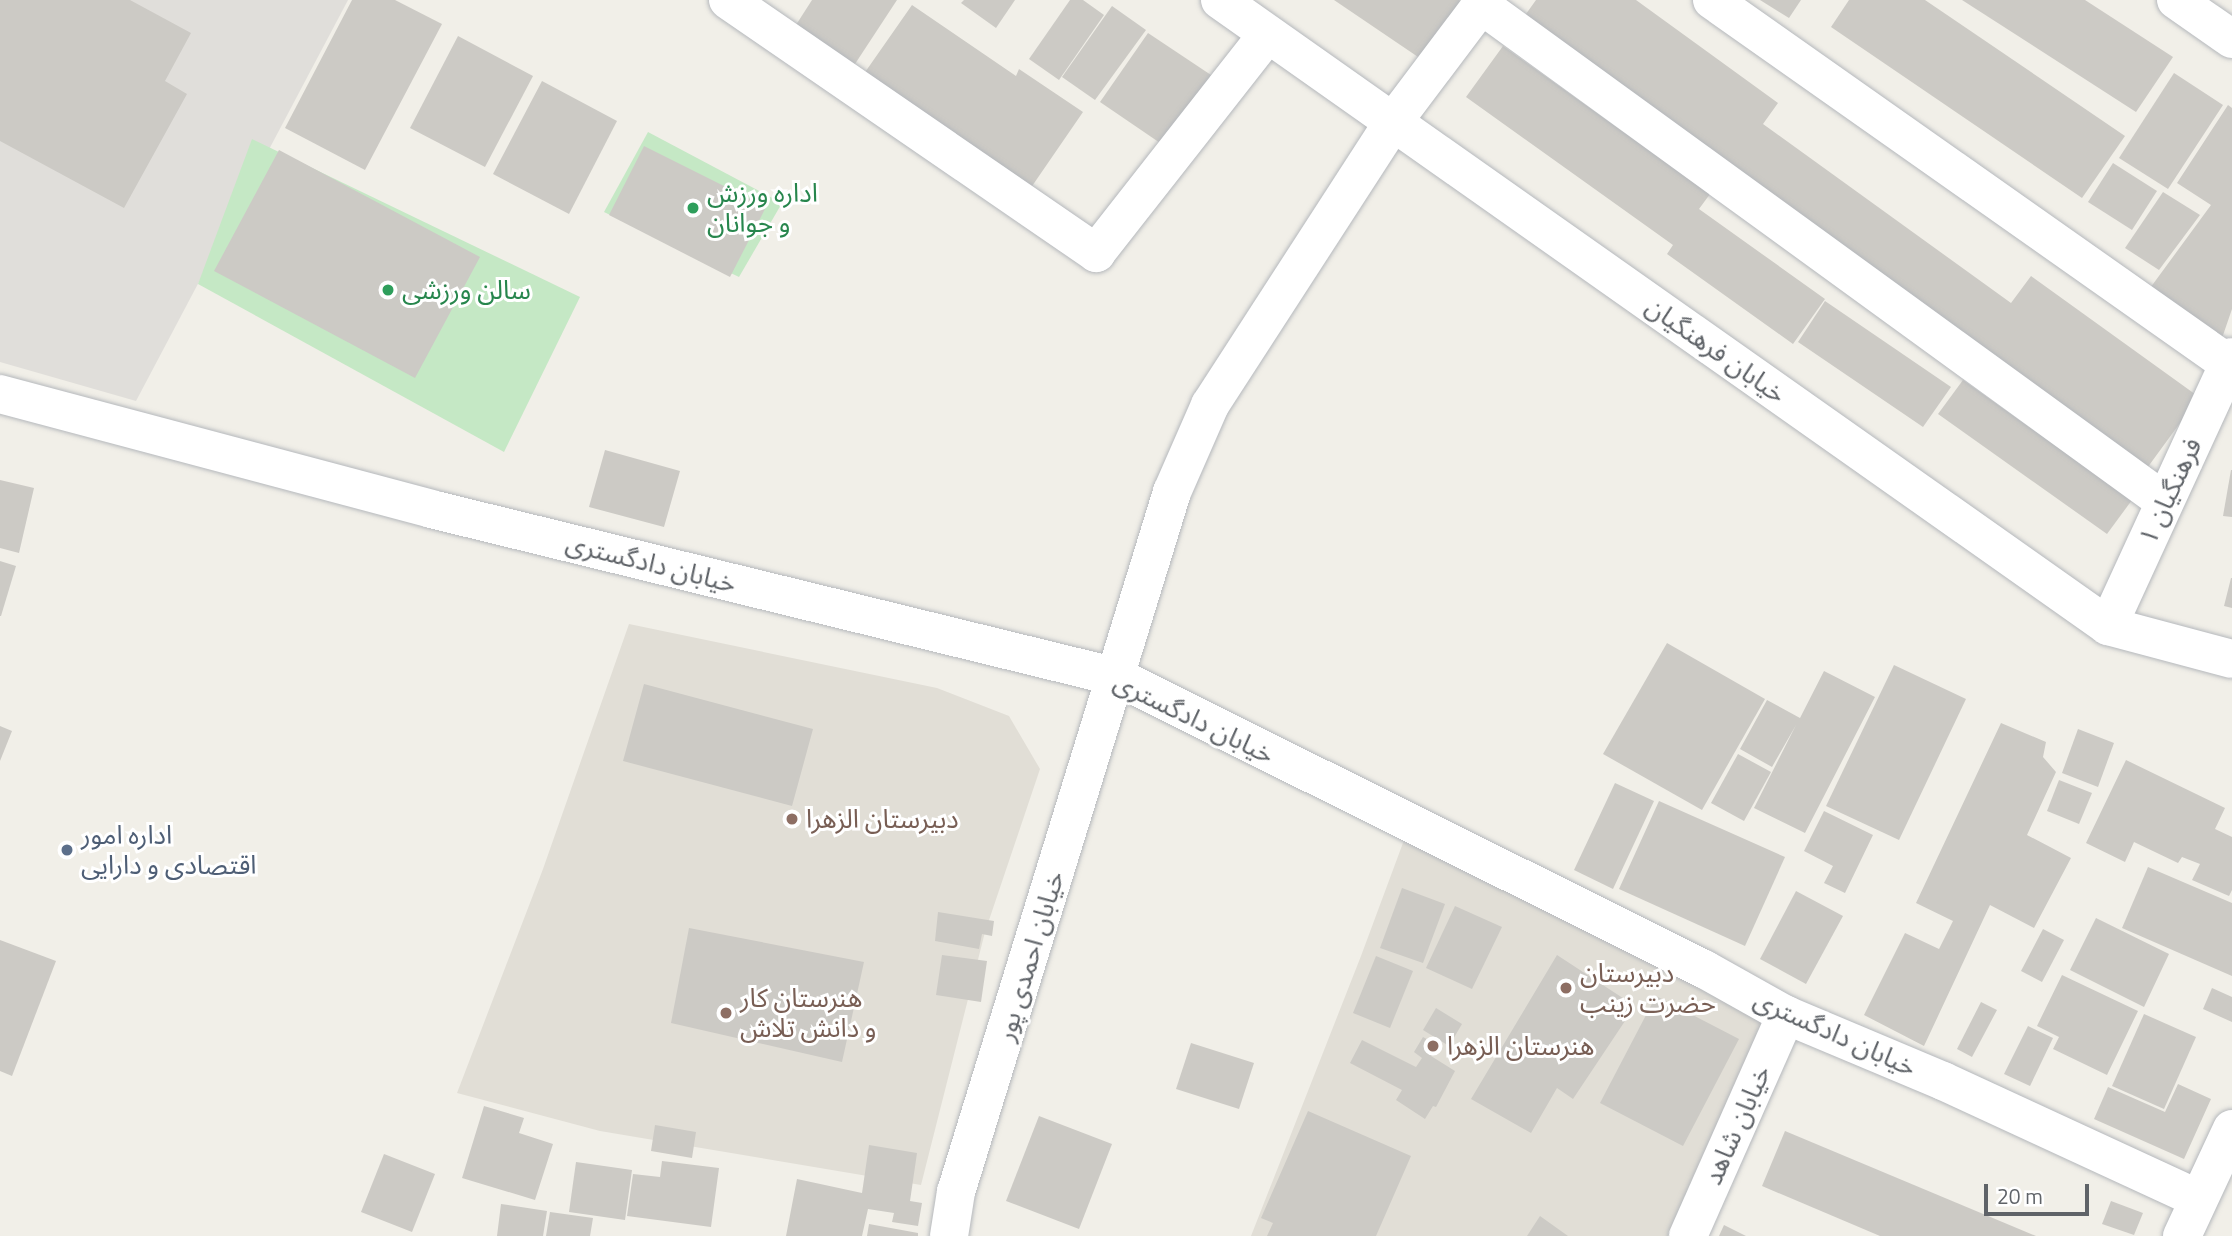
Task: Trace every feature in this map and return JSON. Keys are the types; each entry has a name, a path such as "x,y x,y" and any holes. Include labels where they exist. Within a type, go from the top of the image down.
{"street":[{"path":"728,0 1096,253 1268,34"},
{"name":"خیابان فرهنگیان","path":"1220,0 2108,626 2232,659"},
{"path":"1712,0 2230,360"},
{"path":"2176,0 2232,39"},
{"path":"1483,3 2165,502"},
{"name":"خیابان احمدی پور","path":"948,1236 956,1192 1172,492 1210,405 1393,122 1483,3"},
{"name":"فرهنگیان ۱","path":"2108,626 2230,360"},
{"name":"خیابان دادگستری","path":"0,394 431,509 1117,677 1704,969 1786,1015 1943,1081 2198,1199"},
{"name":"خیابان شاهد","path":"1688,1236 1786,1015"},
{"path":"2182,1236 2232,1129"}],"shaded area":[{"path":"0,0 348,0 136,401 0,362"},
{"path":"629,624 937,688 1009,716 1040,769 985,932 921,1185 600,1131 457,1093 543,869"},
{"name":"هنرستان الزهرا","path":"1410,824 1766,1020 1717,1135 1669,1236 1251,1236"}],"green space":[{"name":"اداره ورزش و جوانان","path":"648,132 782,203 739,277 604,212"},
{"name":"سالن ورزشی","path":"252,139 580,297 504,452 198,284"}],"building":[{"path":"0,0 130,0 191,33 165,81 187,94 124,208 0,141"},
{"path":"352,0 395,0 442,24 365,170 285,128"},
{"path":"812,0 897,0 853,67 794,28"},
{"path":"964,0 1015,0 996,28 961,3"},
{"path":"1070,0 1083,0 1104,15 1059,80 1029,59"},
{"path":"1334,0 1459,0 1463,3 1424,61"},
{"path":"1536,0 1636,0 1778,103 1763,124 2011,303 2031,276 2199,397 2142,475 1518,25"},
{"path":"1760,0 1801,0 1789,18"},
{"path":"1849,0 1925,0 2125,136 2082,198 1831,27"},
{"path":"1962,0 2085,0 2173,57 2136,112"},
{"path":"912,5 1016,76 1019,69 1083,112 1028,192 861,78"},
{"path":"1112,6 1146,30 1095,100 1062,77"},
{"path":"1148,33 1214,77 1166,147 1100,102"},
{"path":"458,36 533,76 485,167 410,128"},
{"path":"1503,46 1710,194 1699,209 1825,299 1793,344 1667,254 1673,245 1466,97"},
{"path":"2174,73 2223,105 2168,189 2119,158"},
{"path":"542,81 617,121 569,214 493,174"},
{"path":"2228,105 2232,108 2232,309 2220,344 2145,295 2211,205 2177,183"},
{"name":"اداره ورزش و جوانان","path":"644,146 766,207 730,277 609,215"},
{"path":"279,150 480,257 415,378 214,271"},
{"path":"2113,163 2157,191 2132,230 2088,202"},
{"path":"2163,192 2200,215 2159,270 2125,248"},
{"path":"1825,301 1951,387 1923,427 1798,342"},
{"path":"1963,380 2132,500 2107,534 1938,414"},
{"path":"605,450 680,471 664,527 589,507"},
{"path":"2232,470 2232,517 2223,516"},
{"path":"0,480 34,488 19,553 0,548"},
{"path":"0,561 16,566 1,616 0,616"},
{"path":"2232,578 2232,608 2224,606"},
{"path":"1667,643 1765,699 1702,810 1603,754"},
{"path":"1894,665 1966,699 1899,840 1826,806"},
{"path":"1824,671 1875,697 1805,833 1754,808 1796,725 1772,767 1740,749 1767,700 1800,718"},
{"path":"644,684 813,729 792,806 623,761"},
{"path":"2001,723 2046,742 2043,757 2056,772 2027,835 2071,858 2034,928 1990,905 1924,1046 1864,1015 1905,933 1939,949 1953,921 1916,903"},
{"path":"0,726 12,731 0,761"},
{"path":"2078,729 2114,743 2098,787 2062,773"},
{"path":"1738,754 1771,772 1744,821 1711,803"},
{"path":"2126,760 2225,808 2215,829 2232,837 2232,890 2229,896 2192,880 2200,864 2182,857 2178,863 2134,842 2125,862 2086,843"},
{"path":"2059,780 2092,793 2079,824 2047,811"},
{"path":"1615,783 1654,801 1613,889 1574,870"},
{"path":"1659,801 1785,857 1745,946 1619,889"},
{"path":"1824,811 1873,835 1845,893 1824,883 1833,866 1804,851"},
{"path":"2148,867 2232,903 2232,976 2122,928"},
{"path":"1402,888 1445,904 1423,963 1380,948"},
{"path":"1796,891 1843,916 1806,984 1760,959"},
{"path":"1455,906 1502,927 1472,989 1426,968"},
{"path":"938,912 994,921 992,936 982,934 979,949 935,941"},
{"path":"2096,918 2169,954 2144,1007 2070,970"},
{"path":"689,928 864,962 842,1062 671,1023"},
{"path":"2043,929 2064,940 2042,982 2021,971"},
{"path":"0,940 56,961 12,1076 0,1071"},
{"path":"942,955 987,961 981,1002 936,995"},
{"path":"1557,955 1635,1006 1573,1099 1557,1088 1531,1133 1471,1099"},
{"path":"1376,956 1413,971 1390,1028 1353,1013"},
{"path":"2062,975 2138,1011 2107,1075 2053,1049 2059,1037 2037,1026"},
{"path":"2212,988 2232,997 2232,1022 2203,1009"},
{"path":"1656,996 1739,1039 1683,1146 1600,1103"},
{"path":"1981,1002 1997,1010 1972,1057 1957,1049"},
{"path":"1436,1008 1462,1024 1449,1046 1423,1030"},
{"path":"2144,1014 2196,1037 2164,1109 2112,1086"},
{"path":"2028,1026 2053,1038 2030,1086 2004,1074"},
{"path":"1423,1037 1437,1045 1431,1056 1455,1071 1436,1107 1433,1106 1425,1119 1396,1100 1402,1090 1350,1063 1362,1040 1416,1067 1422,1058 1414,1052"},
{"path":"1191,1043 1254,1063 1239,1109 1176,1089"},
{"path":"2178,1084 2211,1099 2184,1159 2094,1119 2108,1087 2165,1112"},
{"path":"484,1106 524,1118 519,1133 553,1144 535,1200 462,1178"},
{"path":"1308,1111 1411,1156 1376,1236 1267,1236 1273,1223 1261,1218"},
{"path":"1039,1116 1112,1144 1079,1229 1006,1201"},
{"path":"655,1125 696,1132 692,1158 651,1151"},
{"path":"1785,1131 2036,1236 1880,1236 1762,1186"},
{"path":"869,1145 917,1153 910,1201 922,1203 918,1226 892,1222 894,1213 868,1209 862,1236 786,1236 797,1179 862,1193"},
{"path":"384,1154 435,1174 412,1232 361,1212"},
{"path":"662,1161 719,1168 711,1227 627,1216 633,1174 660,1177"},
{"path":"576,1162 632,1170 625,1220 569,1212"},
{"path":"2111,1201 2143,1213 2134,1235 2102,1224"},
{"path":"501,1204 547,1211 543,1236 497,1236"},
{"path":"550,1212 593,1218 590,1236 546,1236"},
{"path":"1540,1216 1568,1236 1527,1236"},
{"path":"869,1224 918,1233 918,1236 867,1236"},
{"path":"1724,1225 1746,1236 1719,1236"}],"place":[{"name":"اداره ورزش و جوانان","path":"693,208"},
{"name":"سالن ورزشی","path":"388,290"},
{"name":"دبیرستان الزهرا","path":"792,819"},
{"name":"اداره امور اقتصادی و دارایی","path":"67,850"},
{"name":"دبیرستان حضرت زینب","path":"1566,988"},
{"name":"هنرستان کار و دانش تلاش","path":"726,1013"},
{"name":"هنرستان الزهرا","path":"1433,1046"}]}
